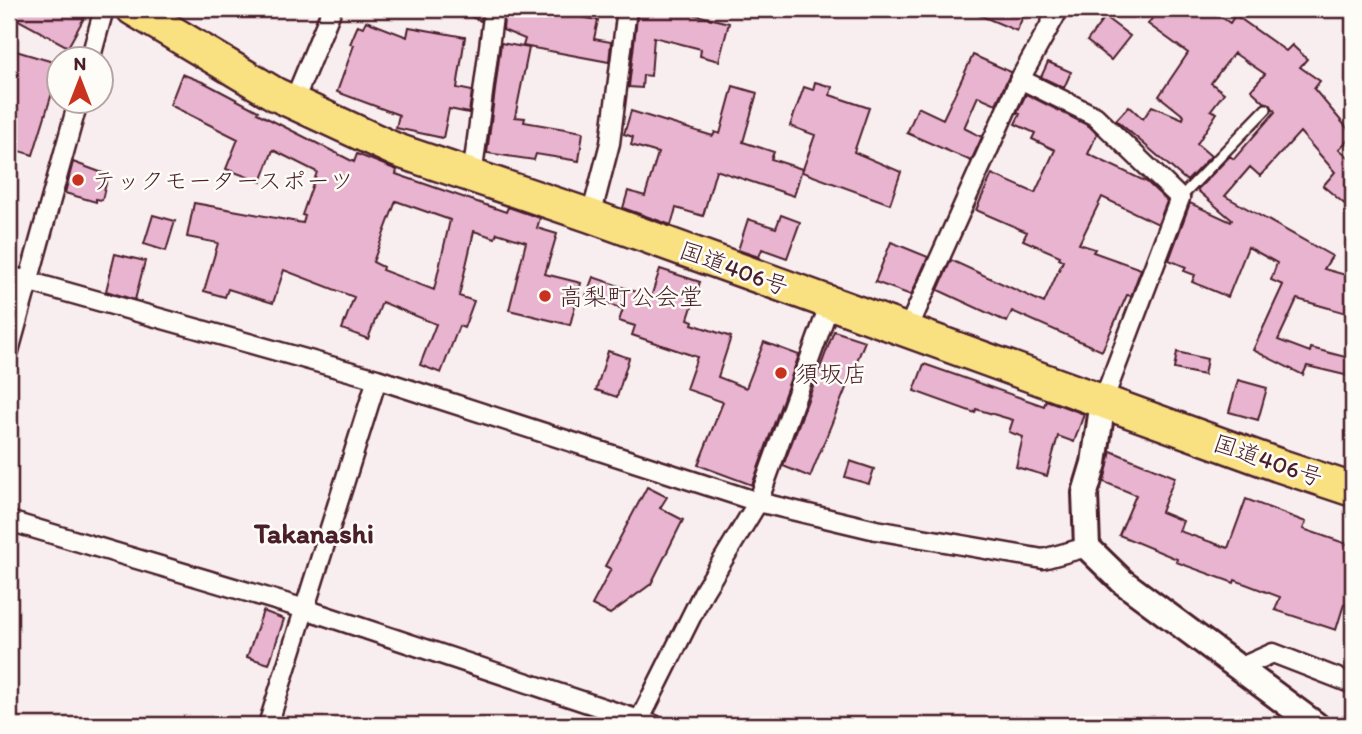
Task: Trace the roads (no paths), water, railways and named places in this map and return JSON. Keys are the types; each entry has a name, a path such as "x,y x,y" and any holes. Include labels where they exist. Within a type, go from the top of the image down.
{"highway":[{"name":"国道406号","path":"133,9 293,103 396,150 591,216 1353,490"}],"street":[{"path":"94,46 104,9"},
{"path":"293,103 332,9"},
{"path":"472,177 494,9"},
{"path":"591,216 610,143 627,9"},
{"path":"907,331 1020,79 1059,9"},
{"path":"1020,79 1095,116 1180,198 1103,401 1094,463 1085,493 1087,547 1123,582 1316,725"},
{"path":"9,351 74,116"},
{"path":"9,276 377,379 758,502 876,530 1043,559 1087,547"},
{"path":"9,521 305,609 644,723 704,591 758,502 830,303"},
{"path":"268,725 377,379"},
{"path":"1239,668 1273,653 1353,684"}],"lane":[{"path":"1180,198 1266,109"}],"place":[{"name":"テックモータースポーツ","path":"78,180"},
{"name":"高梨町公会堂","path":"545,296"},
{"name":"須坂店","path":"781,373"}],"district":[{"name":"Takanashi","path":"314,533"}]}
